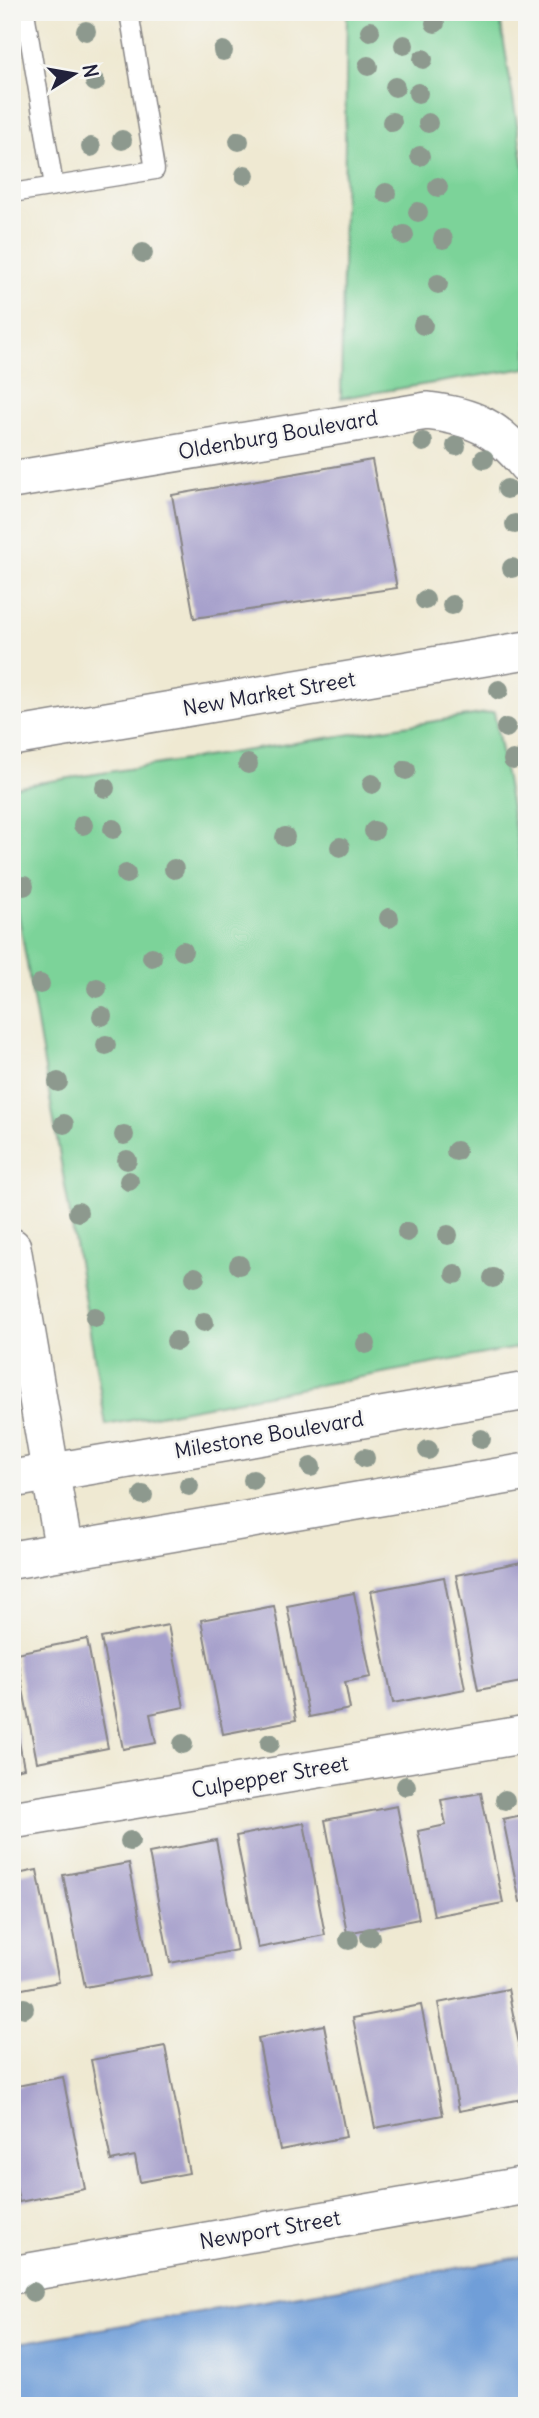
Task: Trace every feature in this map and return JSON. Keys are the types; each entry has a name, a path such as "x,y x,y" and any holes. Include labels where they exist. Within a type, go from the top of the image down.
{"street":[{"name":"Oldenburg Boulevard","path":"12,480 427,411 457,414 486,426 510,444 527,465"},
{"name":"New Market Street","path":"12,737 527,650"},
{"path":"12,1247 64,1551"},
{"name":"Milestone Boulevard","path":"12,1479 527,1391"},
{"path":"12,1560 527,1472"},
{"name":"Culpepper Street","path":"12,1820 527,1734"},
{"name":"Newport Street","path":"12,2275 527,2185"}],"lane":[{"path":"25,12 54,186"},
{"path":"12,193 155,170 129,12"}],"green space":[{"path":"347,12 499,12 527,185 527,368 341,398"},
{"path":"494,712 527,897 527,1346 106,1425 12,877 12,787"}],"water":[{"path":"527,2256 527,2406 12,2406 12,2344"}],"building":[{"path":"519,12 527,12 527,48 525,48"},
{"path":"372,460 397,588 194,618 172,495"},
{"path":"527,1561 527,1681 478,1690 456,1575"},
{"path":"444,1577 465,1689 393,1703 371,1591"},
{"path":"354,1593 371,1677 345,1682 350,1709 309,1717 287,1606"},
{"path":"274,1606 296,1720 223,1734 201,1620"},
{"path":"168,1625 184,1707 150,1714 156,1743 123,1749 101,1638"},
{"path":"87,1639 108,1748 37,1762 16,1653"},
{"path":"14,1715 24,1768 12,1771 12,1716"},
{"path":"481,1793 503,1903 434,1916 418,1831 446,1825 441,1800"},
{"path":"397,1806 419,1919 347,1933 325,1820"},
{"path":"527,1814 527,1901 520,1902 503,1819"},
{"path":"304,1823 325,1935 258,1948 236,1836"},
{"path":"216,1840 237,1950 170,1963 149,1853"},
{"path":"129,1863 151,1975 85,1987 63,1875"},
{"path":"37,1870 59,1982 12,1991 12,1875"},
{"path":"508,1989 527,2084 527,2098 459,2111 438,2003"},
{"path":"421,2005 443,2115 375,2128 353,2018"},
{"path":"324,2025 346,2137 280,2150 258,2038"},
{"path":"165,2046 189,2173 140,2182 135,2156 111,2161 91,2060"},
{"path":"63,2077 85,2189 19,2202 12,2165 12,2087"}]}
